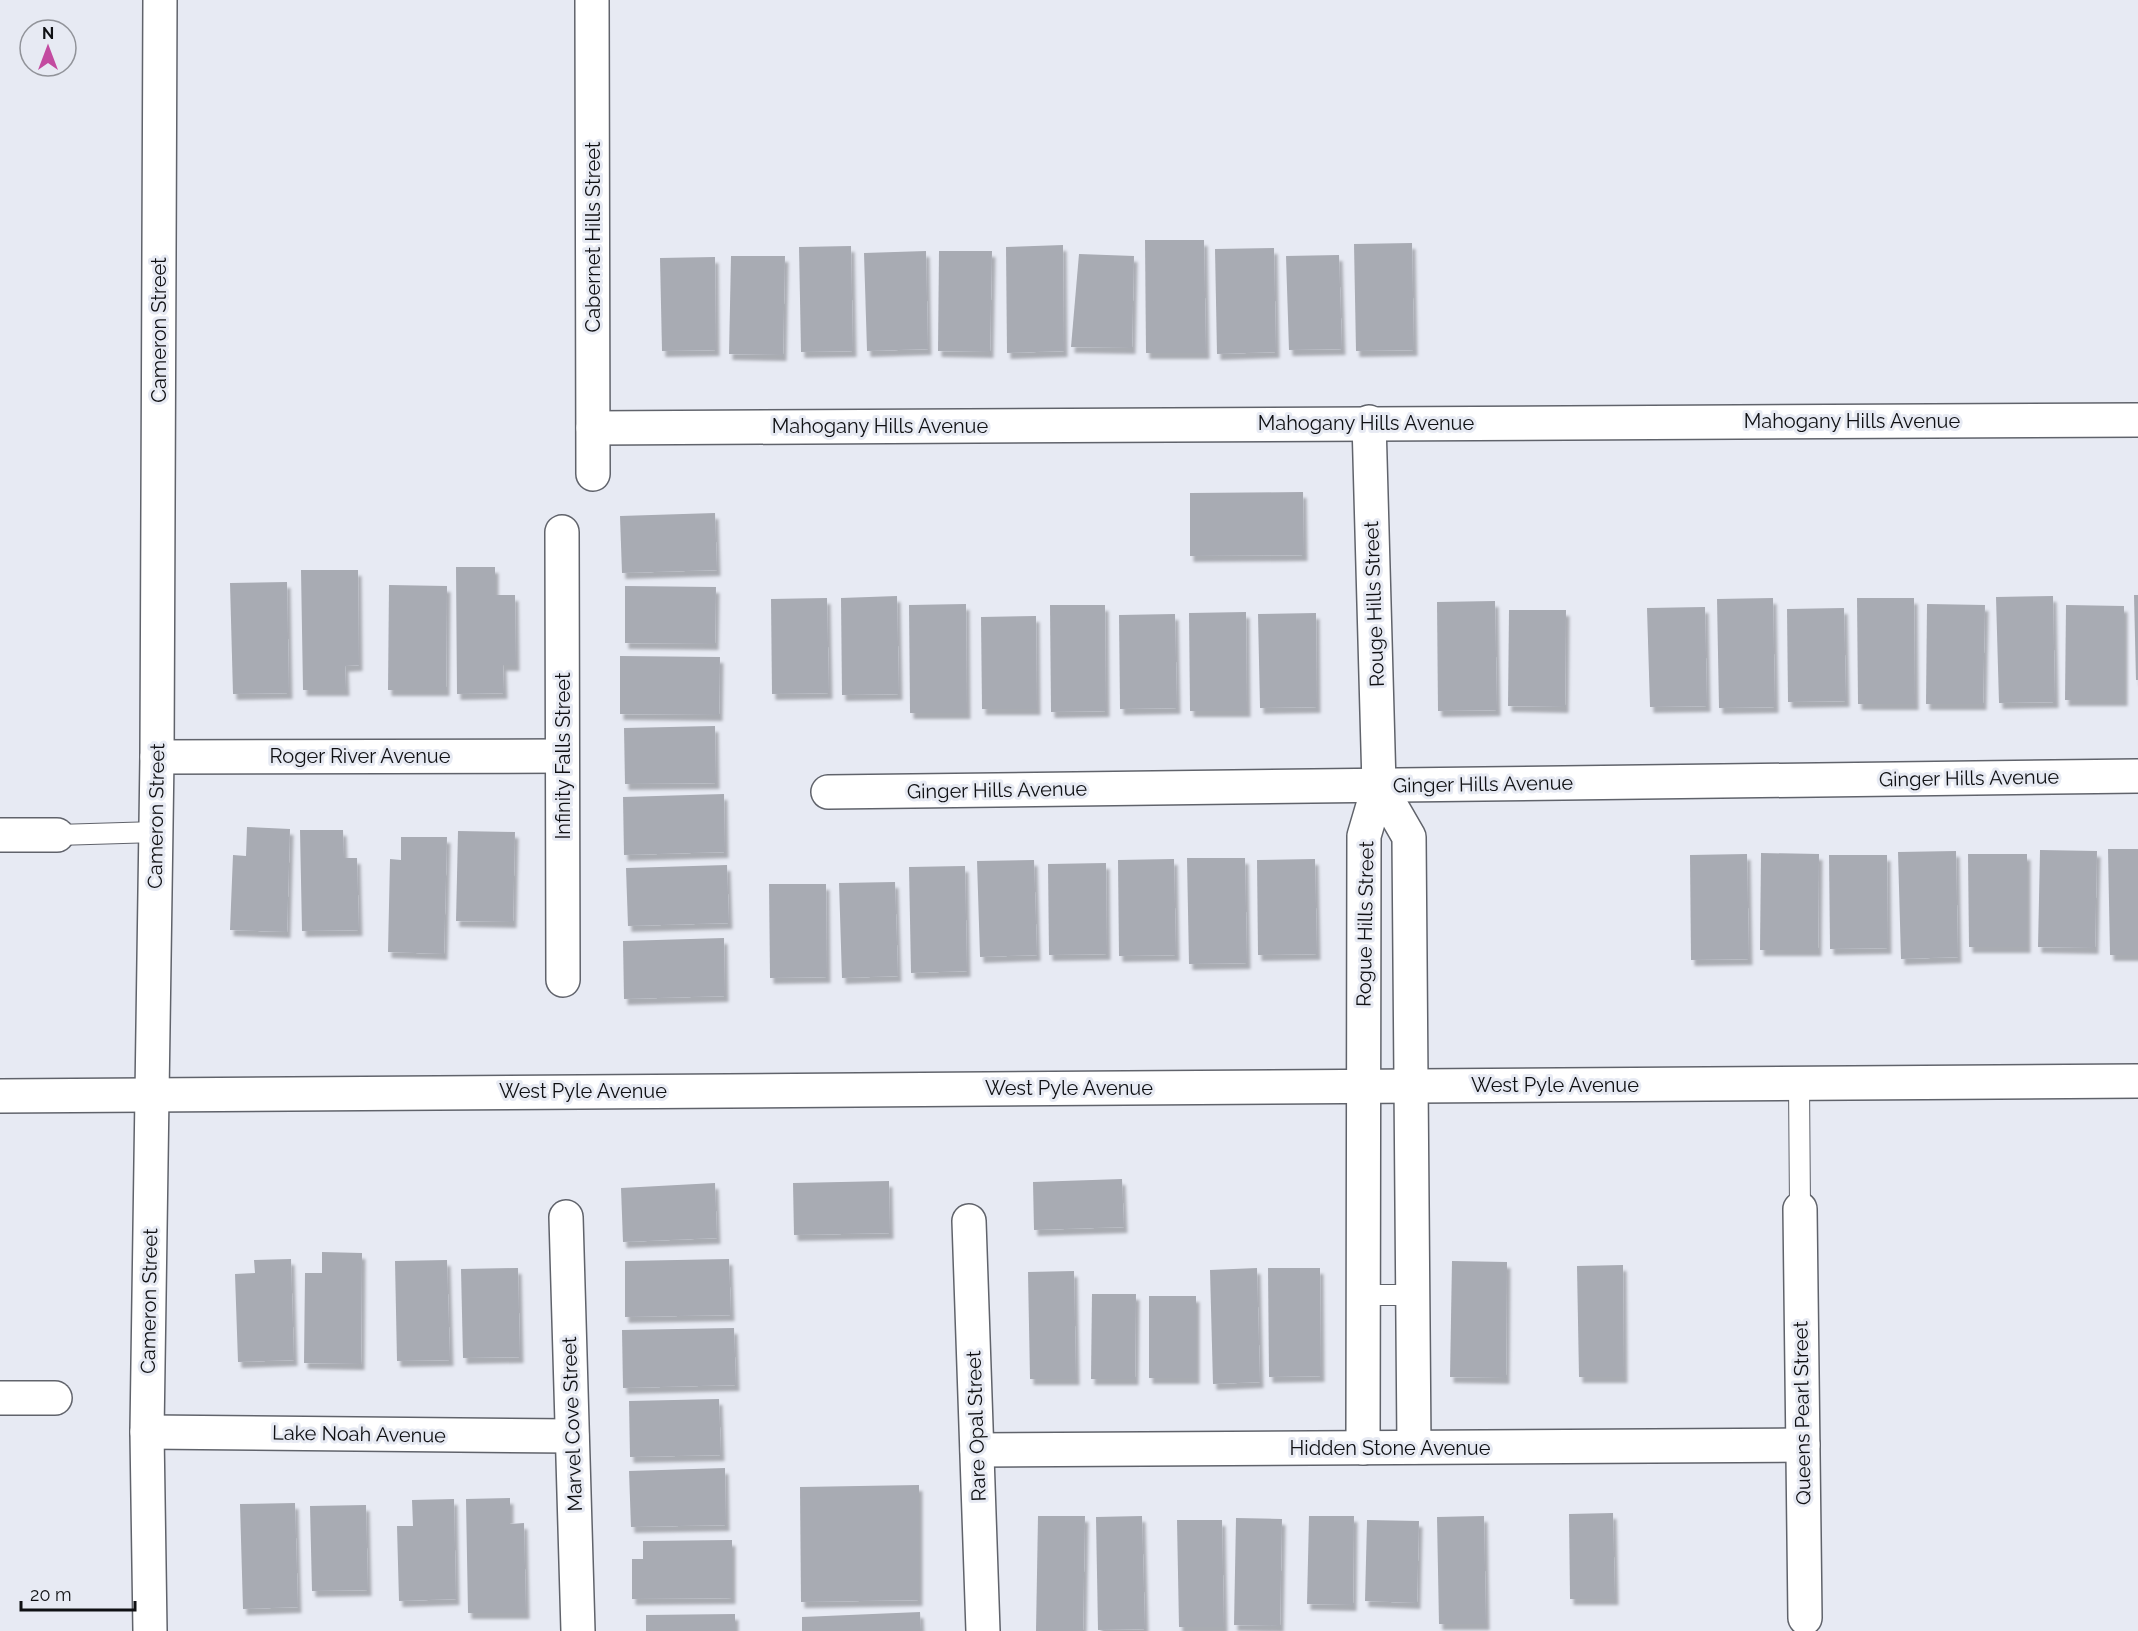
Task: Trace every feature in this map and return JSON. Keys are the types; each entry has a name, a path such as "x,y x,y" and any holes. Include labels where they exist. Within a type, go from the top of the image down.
{"street":[{"name":"Cameron Street","path":"150,1631 147,1432 157,757 160,0"},
{"name":"Cabernet Hills Street","path":"592,0 593,474"},
{"name":"Mahogany Hills Avenue","path":"593,428 1369,422 2138,420"},
{"name":"Rouge Hills Street","path":"1369,422 1379,785"},
{"name":"Infinity Falls Street","path":"562,532 563,980"},
{"name":"Roger River Avenue","path":"157,757 562,756"},
{"name":"Ginger Hills Avenue","path":"828,792 2138,776"},
{"name":"Rogue Hills Street","path":"1379,785 1410,837 1414,1447"},
{"name":"Rogue Hills Street","path":"1363,1448 1364,836 1379,785"},
{"path":"0,836 57,835"},
{"name":"West Pyle Avenue","path":"0,1096 2138,1081"},
{"name":"Queens Pearl Street","path":"1800,1209 1805,1618"},
{"name":"Marvel Cove Street","path":"566,1217 578,1631"},
{"name":"Rare Opal Street","path":"969,1221 983,1631"},
{"path":"0,1398 55,1398"},
{"name":"Lake Noah Avenue","path":"147,1432 572,1436"},
{"name":"Hidden Stone Avenue","path":"977,1450 1803,1445"}],"lane":[{"path":"57,835 156,832"},
{"path":"1799,1083 1800,1209"},
{"path":"1363,1295 1413,1295"}],"building":[{"path":"1145,240 1204,240 1206,353 1146,353"},
{"path":"1412,243 1414,350 1356,351 1354,244"},
{"path":"1063,245 1064,351 1007,353 1006,247"},
{"path":"851,246 853,351 801,352 799,247"},
{"path":"1274,248 1276,352 1217,354 1215,249"},
{"path":"926,251 928,349 867,351 864,253"},
{"path":"939,251 992,251 990,352 938,351"},
{"path":"1079,254 1134,256 1132,348 1071,347"},
{"path":"1339,255 1342,349 1289,350 1286,256"},
{"path":"731,256 785,256 783,355 729,354"},
{"path":"715,257 716,350 662,351 660,258"},
{"path":"1303,492 1304,555 1190,556 1190,493"},
{"path":"715,513 717,570 622,573 620,516"},
{"path":"456,567 495,567 495,595 515,595 516,665 503,665 504,693 457,694"},
{"path":"301,570 358,570 359,665 345,666 346,690 303,690"},
{"path":"287,582 289,693 233,694 230,583"},
{"path":"389,585 447,586 446,690 388,690"},
{"path":"625,586 716,587 715,644 625,643"},
{"path":"2134,595 2138,595 2138,680 2136,680"},
{"path":"897,596 899,694 842,695 841,598"},
{"path":"2053,596 2055,702 1999,703 1996,597"},
{"path":"827,598 829,693 772,694 771,599"},
{"path":"1773,598 1775,707 1719,708 1717,599"},
{"path":"1857,598 1914,598 1915,704 1858,704"},
{"path":"1495,601 1497,710 1438,711 1437,602"},
{"path":"966,604 967,713 910,713 909,605"},
{"path":"1927,604 1985,605 1983,704 1926,704"},
{"path":"1050,605 1105,605 1106,711 1051,712"},
{"path":"2066,605 2124,606 2124,700 2065,700"},
{"path":"1705,607 1707,706 1650,707 1647,608"},
{"path":"1844,608 1846,701 1788,702 1787,609"},
{"path":"1509,610 1566,610 1565,707 1508,706"},
{"path":"1246,612 1247,711 1190,711 1189,613"},
{"path":"1316,613 1317,707 1260,708 1258,614"},
{"path":"1175,614 1177,708 1120,709 1119,615"},
{"path":"1036,616 1037,709 982,709 981,617"},
{"path":"620,656 720,657 719,715 620,714"},
{"path":"715,726 716,783 625,784 624,728"},
{"path":"724,794 725,852 624,855 623,797"},
{"path":"247,827 290,829 287,932 230,930 233,855 246,856"},
{"path":"300,830 343,830 344,858 357,858 359,930 302,931"},
{"path":"458,831 515,832 513,922 456,921"},
{"path":"401,837 447,837 444,954 388,952 390,859 401,860"},
{"path":"2108,849 2138,849 2138,955 2110,955"},
{"path":"2040,850 2097,851 2095,948 2038,947"},
{"path":"1956,851 1958,957 1901,959 1898,852"},
{"path":"1761,853 1819,854 1818,950 1760,950"},
{"path":"1747,854 1749,959 1691,960 1690,855"},
{"path":"1968,854 2027,854 2027,947 1969,947"},
{"path":"1829,855 1887,855 1888,948 1830,949"},
{"path":"1187,858 1245,858 1247,963 1189,964"},
{"path":"1174,859 1176,955 1119,956 1118,860"},
{"path":"1315,859 1317,954 1258,955 1257,860"},
{"path":"1034,860 1037,955 980,957 977,861"},
{"path":"1106,863 1107,954 1049,955 1048,864"},
{"path":"727,865 729,923 628,926 626,868"},
{"path":"965,866 967,971 911,973 909,867"},
{"path":"895,882 898,976 842,978 839,883"},
{"path":"769,884 826,884 827,977 770,978"},
{"path":"724,938 725,996 624,999 623,941"},
{"path":"1122,1179 1124,1227 1034,1230 1033,1182"},
{"path":"889,1181 890,1233 794,1235 793,1183"},
{"path":"715,1183 717,1238 623,1242 621,1188"},
{"path":"322,1252 362,1253 361,1364 304,1363 305,1273 322,1273"},
{"path":"291,1259 294,1360 238,1362 235,1274 255,1273 254,1260"},
{"path":"729,1259 731,1315 625,1317 625,1261"},
{"path":"447,1260 450,1360 397,1361 395,1261"},
{"path":"1452,1261 1507,1262 1506,1378 1450,1377"},
{"path":"1623,1265 1624,1377 1579,1377 1577,1266"},
{"path":"518,1268 520,1357 463,1358 461,1269"},
{"path":"1257,1268 1260,1382 1213,1384 1210,1270"},
{"path":"1268,1268 1320,1268 1321,1376 1269,1377"},
{"path":"1074,1271 1076,1379 1030,1379 1028,1272"},
{"path":"1092,1294 1136,1294 1135,1379 1091,1379"},
{"path":"1149,1296 1196,1296 1196,1378 1149,1378"},
{"path":"734,1328 736,1385 623,1388 622,1330"},
{"path":"719,1399 721,1455 630,1457 629,1401"},
{"path":"725,1468 726,1525 631,1527 629,1471"},
{"path":"919,1485 919,1600 801,1602 800,1487"},
{"path":"510,1498 510,1524 524,1523 526,1613 468,1613 466,1499"},
{"path":"454,1499 456,1599 399,1601 397,1526 413,1526 412,1500"},
{"path":"295,1503 298,1607 243,1609 240,1504"},
{"path":"366,1505 368,1590 312,1591 310,1506"},
{"path":"1613,1513 1615,1599 1570,1599 1569,1514"},
{"path":"1038,1516 1085,1516 1083,1631 1036,1631"},
{"path":"1142,1516 1145,1629 1098,1630 1096,1517"},
{"path":"1309,1516 1354,1516 1353,1605 1307,1604"},
{"path":"1484,1516 1486,1624 1439,1624 1437,1517"},
{"path":"1236,1518 1282,1519 1280,1626 1234,1625"},
{"path":"1177,1520 1222,1520 1224,1627 1179,1627"},
{"path":"1367,1520 1419,1521 1417,1603 1365,1601"},
{"path":"732,1540 732,1598 632,1599 632,1559 643,1559 643,1541"},
{"path":"920,1612 921,1631 802,1631 802,1617"},
{"path":"735,1614 735,1631 646,1631 646,1615"}]}
